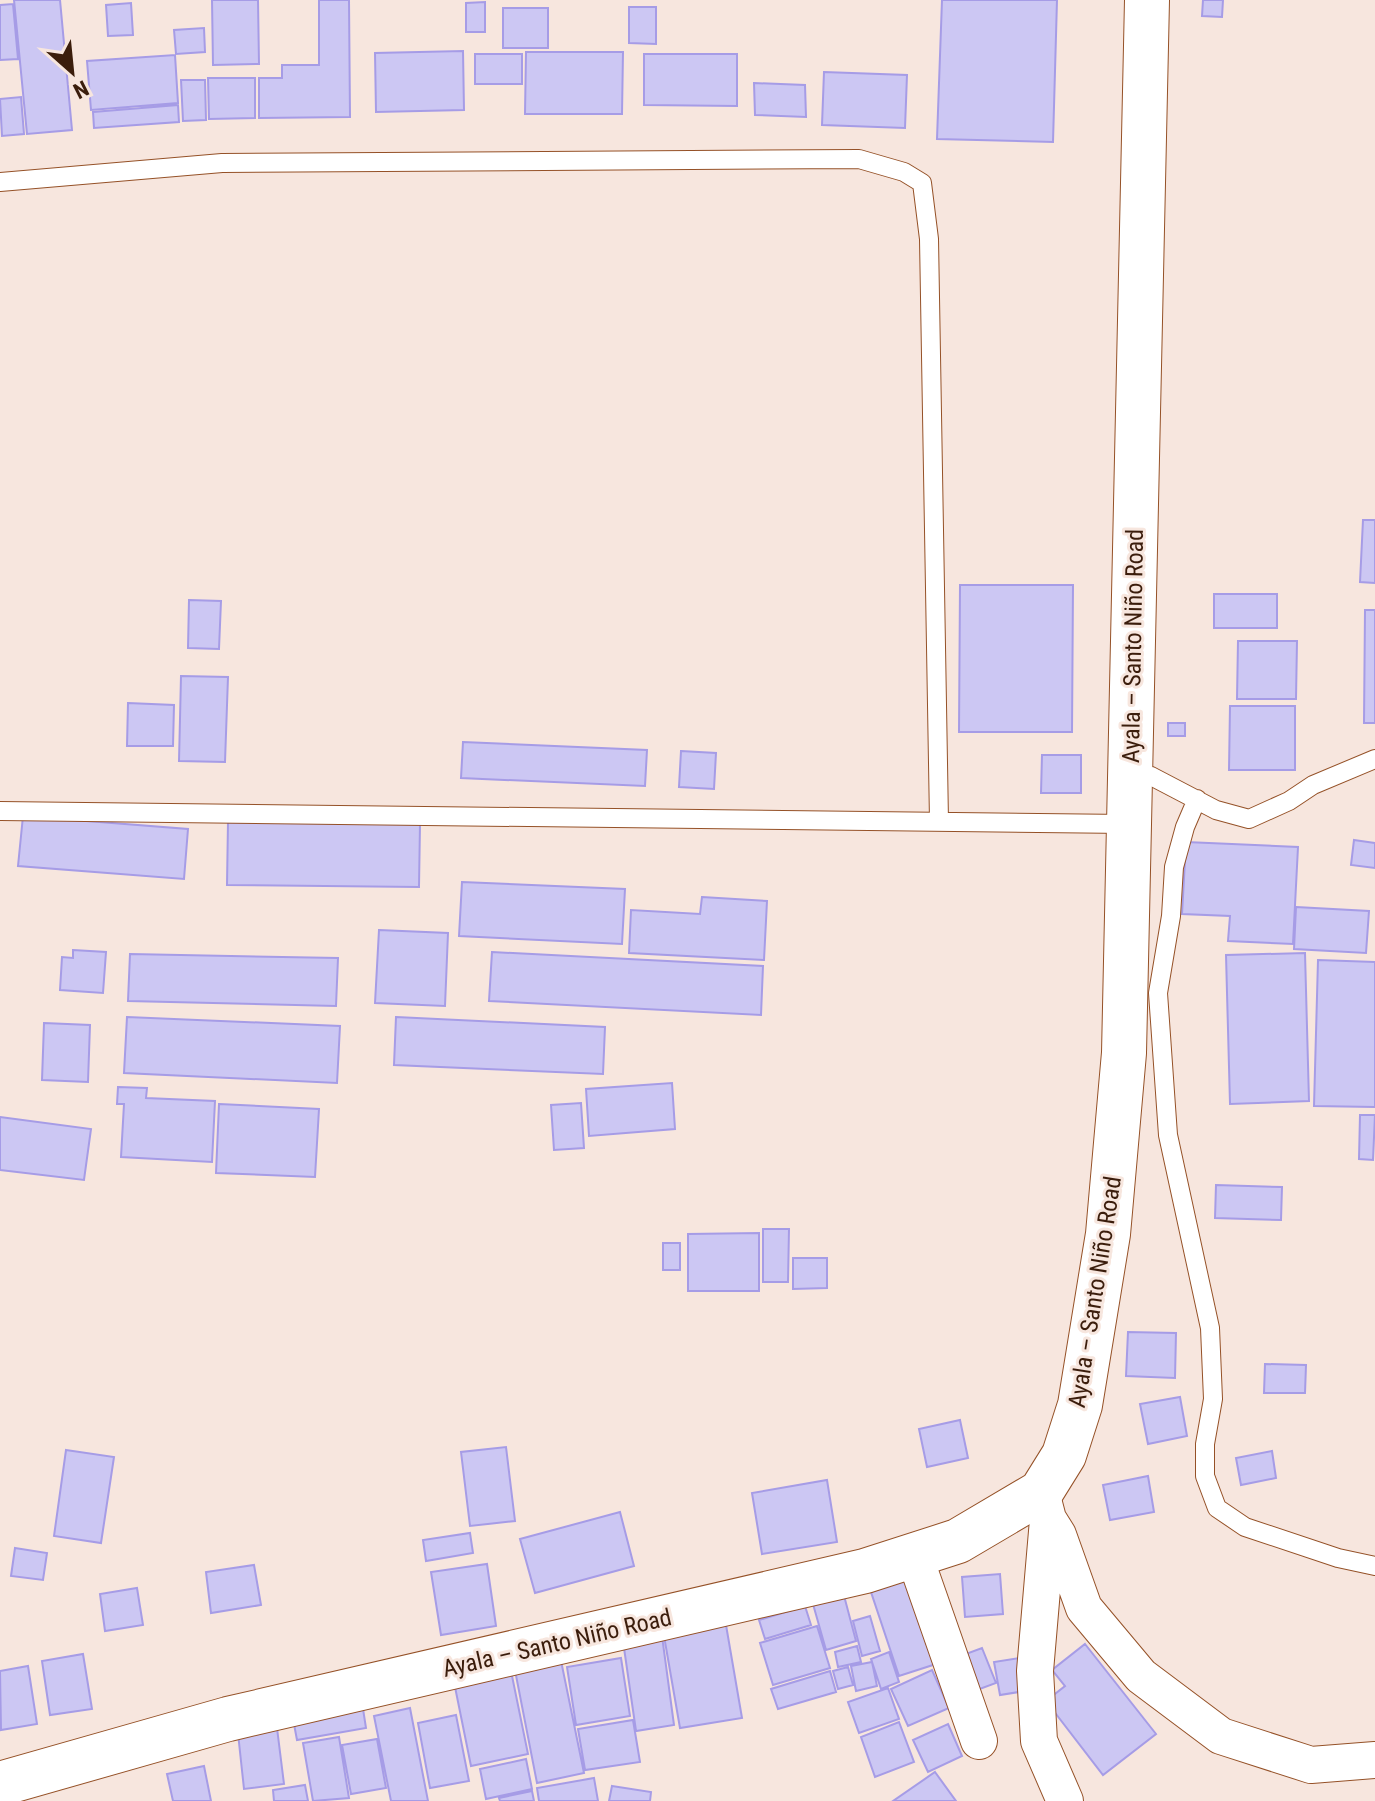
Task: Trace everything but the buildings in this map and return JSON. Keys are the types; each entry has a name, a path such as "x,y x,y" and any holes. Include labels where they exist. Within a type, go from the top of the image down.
{"street":[{"name":"Ayala – Santo Niño Road","path":"0,1784 228,1719 865,1571 958,1541 1044,1505 1080,1405 1108,1234 1124,1053 1147,0"},
{"path":"1044,1505 1084,1608 1141,1676 1221,1736 1311,1765 1375,1760"},
{"path":"1044,1505 1035,1671 1039,1741 1065,1801"},
{"path":"914,1555 979,1741"}],"lane":[{"path":"0,182 222,163 859,159 904,172 922,183 929,239 939,821"},
{"path":"1130,775 1151,776 1216,810 1249,819 1289,801 1313,785 1375,759"},
{"path":"1197,799 1174,867 1171,916 1158,993 1168,1135 1210,1328 1213,1399 1205,1444 1205,1476 1217,1508 1245,1527 1338,1558 1375,1566"},
{"path":"0,811 1127,824"}]}
